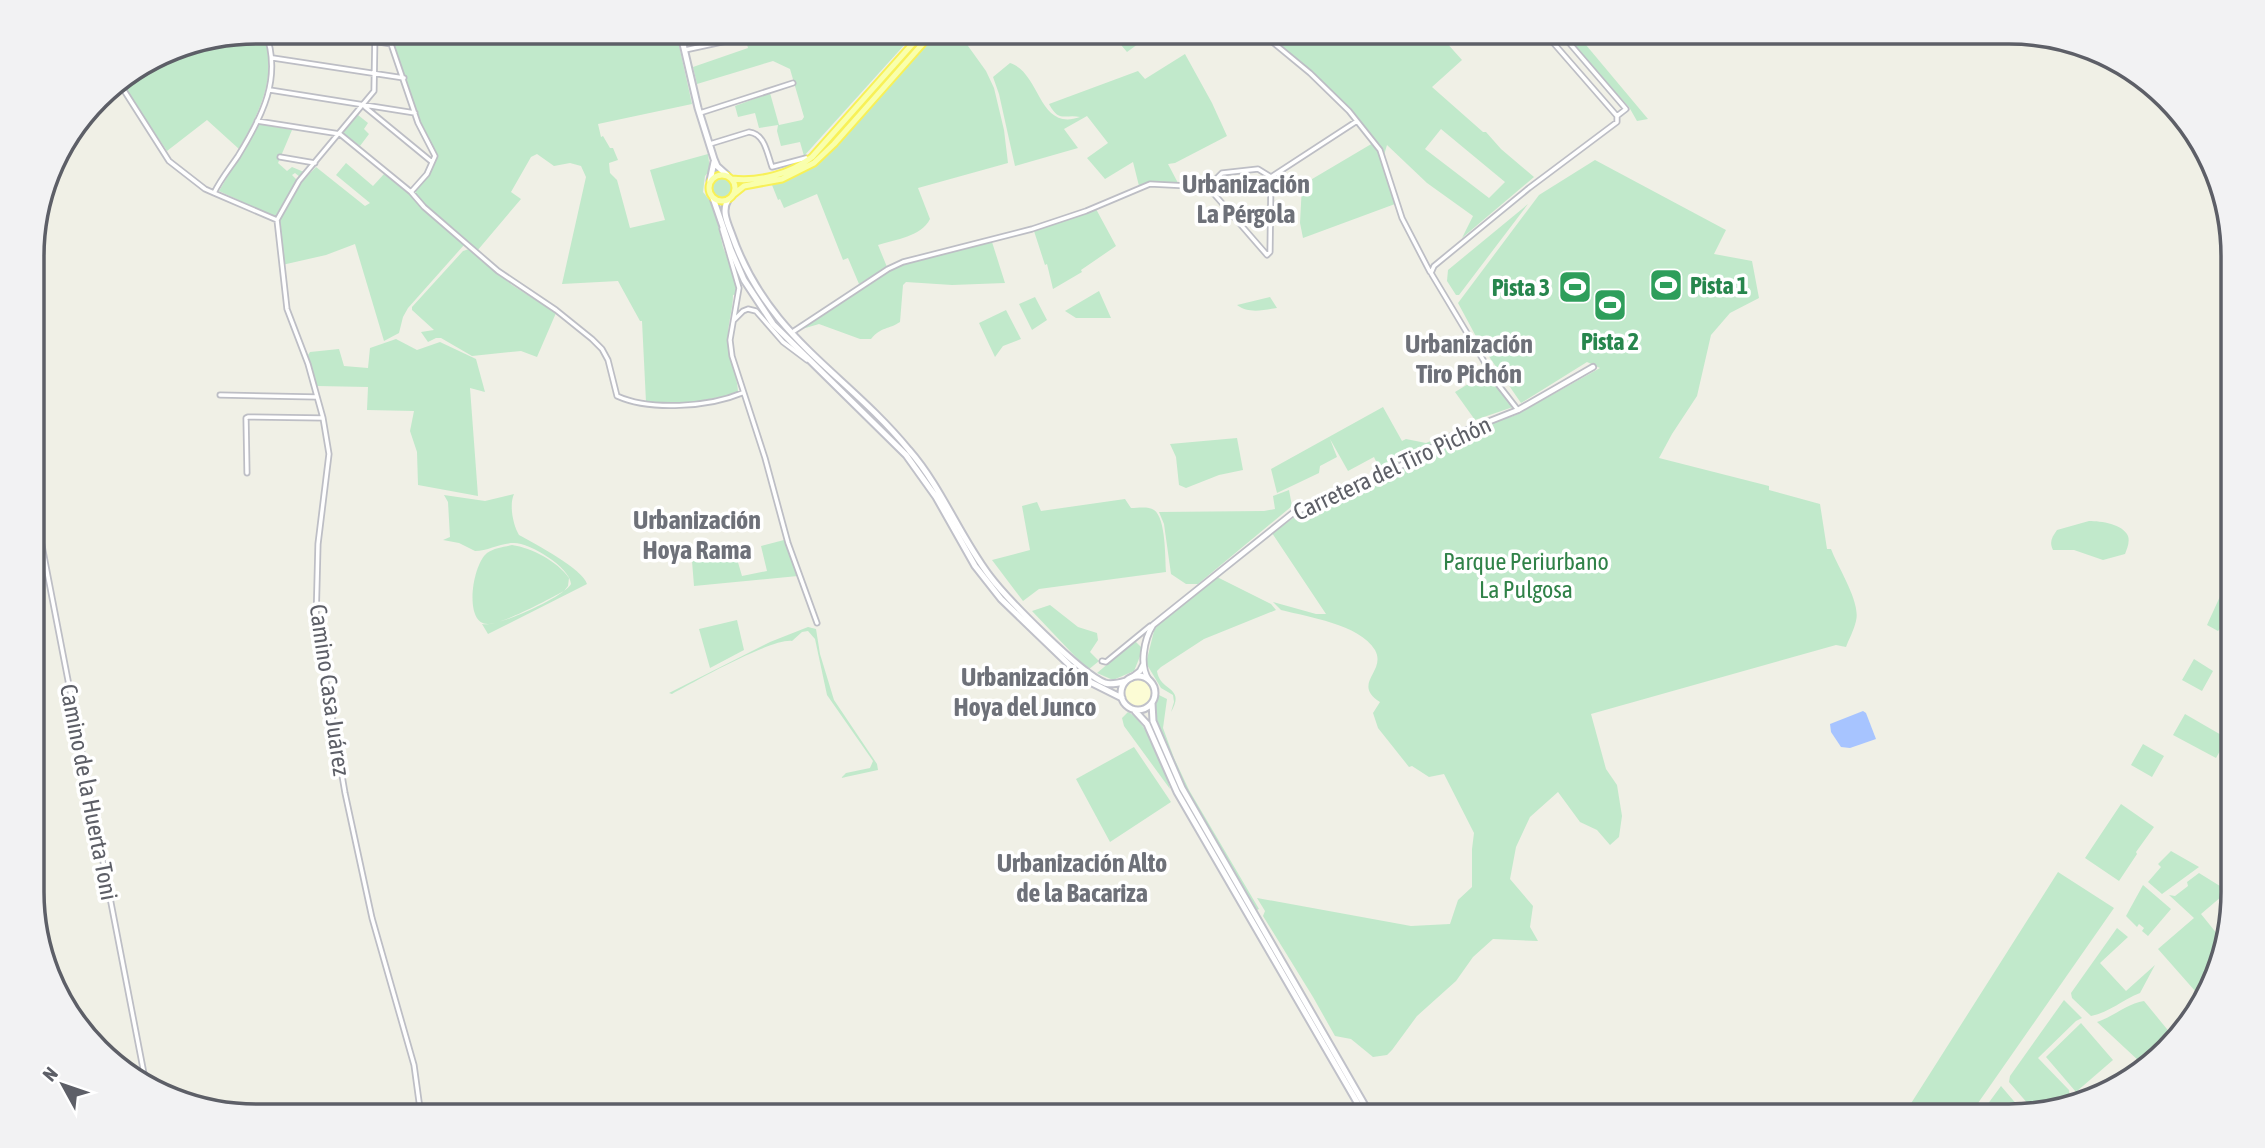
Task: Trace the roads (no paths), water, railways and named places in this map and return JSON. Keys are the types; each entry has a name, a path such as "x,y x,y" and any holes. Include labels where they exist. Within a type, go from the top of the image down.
{"main road":[{"path":"683,44 714,159 717,166 735,178"},
{"path":"710,181 719,174 735,178 770,177 799,166 812,157 913,44"},
{"path":"923,44 821,158 794,175 749,184 727,200 724,210 737,249 750,279 771,311 801,345 873,412 911,452 938,489 990,578 1087,673 1110,684 1139,676 1149,680 1155,691 1152,703 1153,721 1182,788 1364,1104"},
{"path":"714,159 709,191 731,250 750,290 774,324 880,427 918,470 975,566 1001,599 1084,679 1122,698 1147,724 1177,792 1358,1104"},
{"path":"734,194 735,178"},
{"path":"713,198 719,201 727,200"},
{"path":"1122,698 1122,689 1128,680"},
{"path":"1135,711 1145,709 1152,703"}],"street":[{"path":"214,193 257,121 270,90 273,58 269,44"},
{"path":"124,91 169,162 214,193 277,220 299,181 374,91 375,44"},
{"path":"391,44 425,140 435,156 411,192"},
{"path":"684,51 714,44"},
{"path":"1274,44 1310,73 1357,121 1380,150 1402,218 1431,273 1497,383 1518,410"},
{"path":"1554,44 1618,116"},
{"path":"1431,273 1434,266 1529,188 1617,122 1618,116 1626,108 1570,44"},
{"path":"273,58 404,78"},
{"path":"700,113 793,83"},
{"path":"270,90 415,113"},
{"path":"364,105 433,162"},
{"path":"257,121 340,134 411,192 424,207 498,271 556,310 602,349 608,360 617,396 632,403 678,406 742,393"},
{"path":"1271,177 1357,121"},
{"path":"710,144 755,132 761,138 772,167 806,158"},
{"path":"281,157 315,163"},
{"path":"1208,187 1222,173 1258,169 1271,177"},
{"path":"794,331 888,269 903,262 1032,229 1086,211 1150,184 1208,187 1267,255 1270,252 1271,177"},
{"path":"720,219 726,251 739,288 732,329 732,356 765,458 788,543 817,623"},
{"name":"Camino Casa Juárez","path":"277,220 282,285 287,309 308,364 323,418 329,454 318,544 316,622 345,793 366,892 414,1065 419,1104"},
{"path":"732,329 740,313 752,309 783,342 811,362"},
{"name":"Carretera del Tiro Pichón","path":"1102,661 1106,662 1293,513 1395,469 1452,436 1518,410 1593,367"},
{"path":"220,395 317,397"},
{"path":"247,473 248,416 323,418"},
{"name":"Camino de la Huerta Toni","path":"44,556 144,1072"},
{"path":"1128,680 1140,671 1145,640 1155,622"},
{"path":"1135,638 1142,635 1145,640"},
{"path":"1143,664 1149,680"}],"water":[{"path":"1863,711 1876,739 1850,748 1841,747 1831,732 1830,724"}],"place":[{"name":"Pista 1","path":"1666,285"},
{"name":"Pista 3","path":"1575,287"},
{"name":"Pista 2","path":"1610,305"}],"district":[{"name":"Urbanización La Pérgola","path":"1246,199"},
{"name":"Urbanización Tiro Pichón","path":"1469,359"},
{"name":"Urbanización Hoya Rama","path":"697,535"},
{"name":"Urbanización Hoya del Junco","path":"1025,692"},
{"name":"Urbanización Alto de la Bacariza","path":"1082,878"}],"park label":[{"name":"Parque Periurbano La Pulgosa","path":"1526,575"}]}
